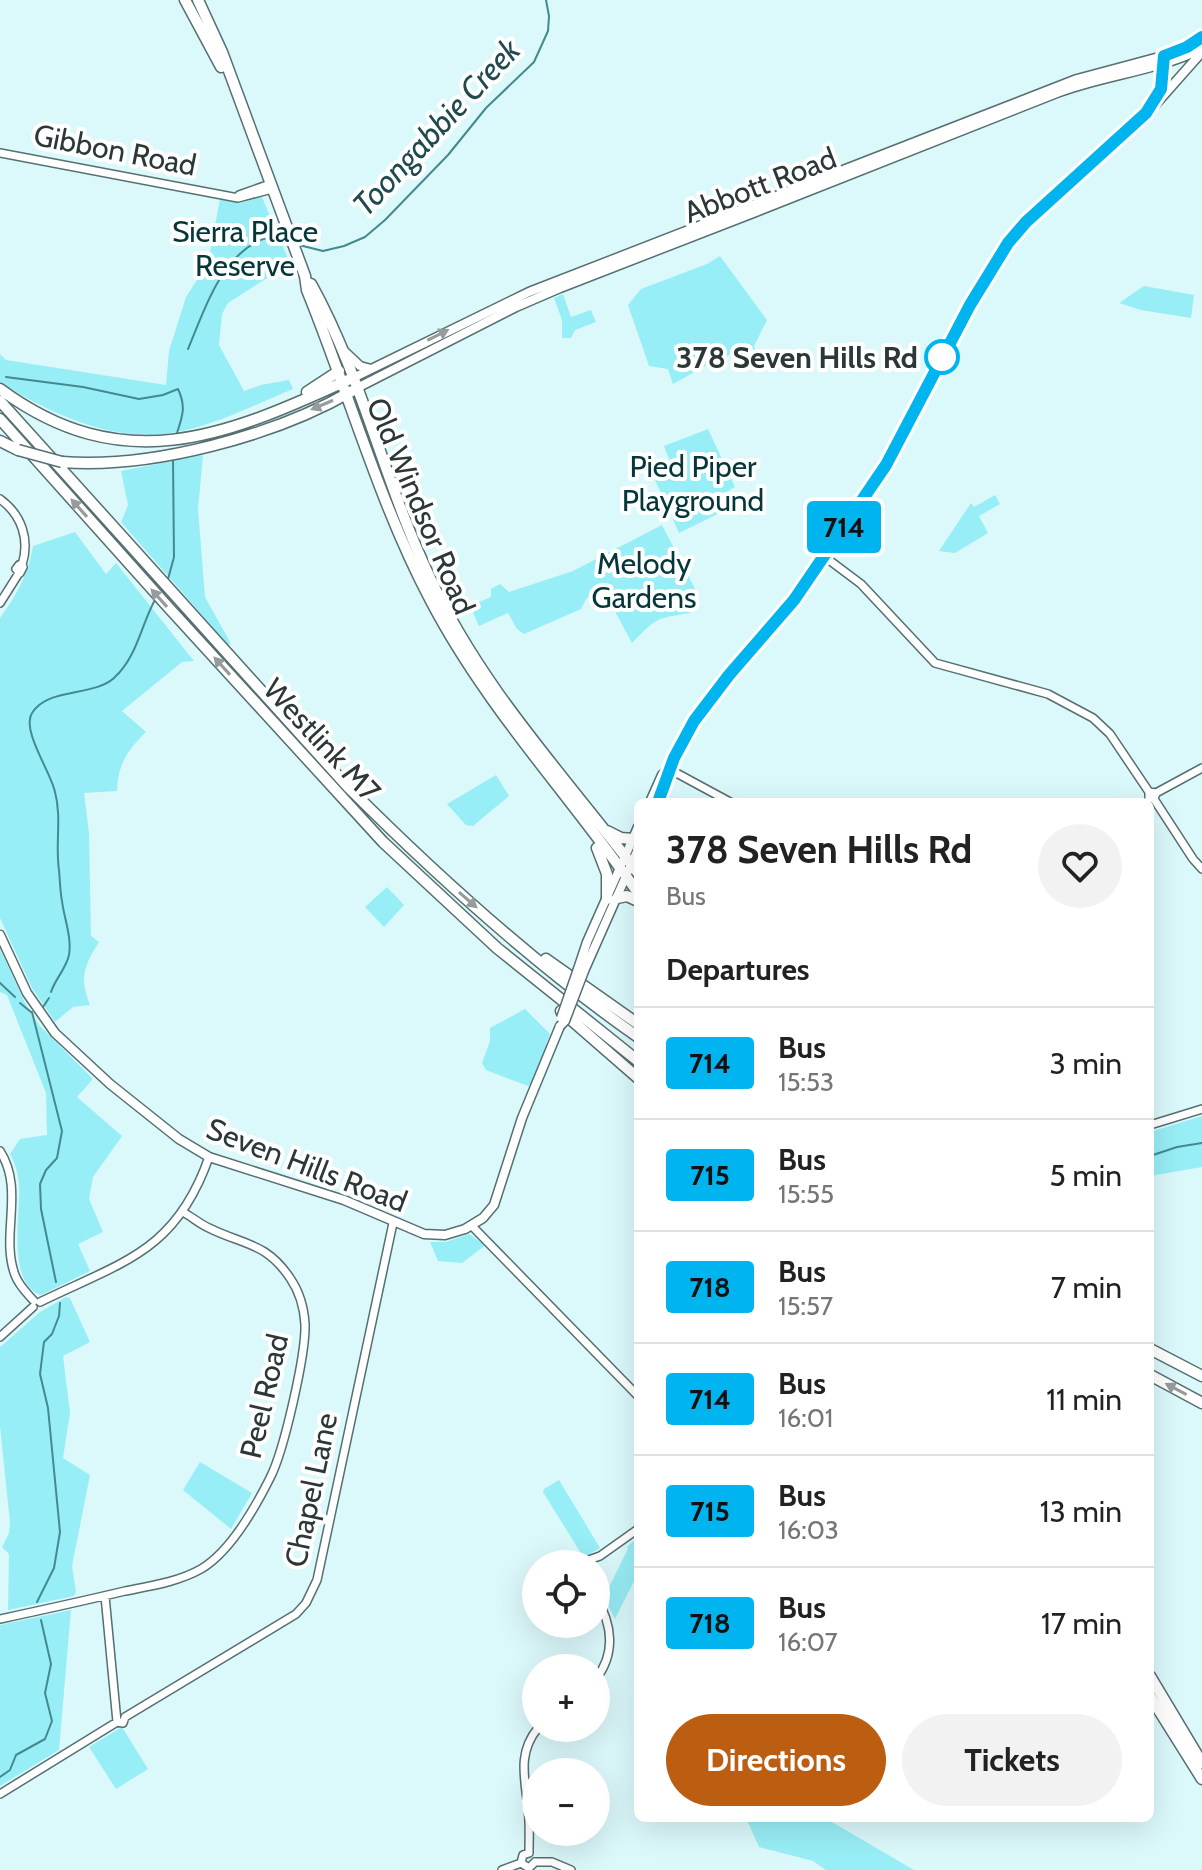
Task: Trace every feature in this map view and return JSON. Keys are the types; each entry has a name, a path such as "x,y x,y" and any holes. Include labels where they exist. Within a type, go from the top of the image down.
{"highway":[{"name":"Old Windsor Road","path":"185,0 245,115"},
{"name":"Old Windsor Road","path":"198,0 222,52 296,255 326,311 342,350 350,385 431,602 481,685 634,888"},
{"name":"Old Windsor Road","path":"305,276 307,290 339,371 363,403 405,533 447,613 518,724 631,865"},
{"path":"298,403 306,393 339,371"},
{"path":"0,441 18,450 62,462 100,463 151,457 350,385"},
{"path":"0,389 30,411 68,428 111,440 195,443 279,423 350,385"},
{"name":"Westlink M7","path":"0,401 348,787 447,882 554,974 634,1034"},
{"name":"Westlink M7","path":"0,419 187,629 408,866 536,981 634,1058"},
{"path":"585,825 605,867 612,898 627,896 634,899"},
{"path":"601,828 634,846"},
{"path":"435,892 532,985 634,1074"},
{"path":"489,918 634,1021"},
{"path":"1154,1351 1202,1376"},
{"path":"1154,1377 1202,1403"},
{"path":"1154,1683 1202,1763"},
{"path":"1154,1702 1202,1779"}],"main road":[{"name":"Abbott Road","path":"350,385 372,380 560,288 1060,92 1164,59 1202,37"},
{"name":"Abbott Road","path":"350,385 371,369 529,292 1077,79 1202,50"},
{"path":"652,798 662,775 669,769 701,711 794,600 886,465 965,313 1008,243 1026,222 1146,113 1202,50"},
{"path":"1164,59 1168,72 1173,75 1191,62"},
{"path":"1146,113 1161,89 1164,59"},
{"path":"342,350 362,367 371,369"},
{"path":"363,403 372,380"},
{"path":"660,798 669,769"},
{"path":"472,1226 487,1215 497,1200 522,1118 612,898 623,873 631,865"},
{"path":"583,969 584,952 612,898"},
{"name":"Seven Hills Road","path":"0,935 27,993 51,1027 81,1059 156,1123 209,1157 344,1200 393,1223 431,1235 453,1234 472,1226"},
{"path":"584,952 594,946"}],"street":[{"name":"Gibbon Road","path":"0,153 221,194 239,195 271,187"},
{"path":"0,499 15,513 24,533 25,550 20,569 0,603"},
{"path":"825,557 861,584 935,663 1048,694 1093,718 1110,734 1202,869"},
{"path":"1153,795 1202,768"},
{"path":"669,769 723,798"},
{"path":"1154,1124 1202,1109"},
{"path":"0,1151 12,1181 13,1270 20,1285 36,1303"},
{"path":"0,1337 36,1303 136,1256 162,1237 196,1190 209,1157"},
{"name":"Peel Road","path":"0,1619 192,1573 220,1554 230,1542 270,1479 303,1347 303,1311 297,1291 286,1272 271,1256 251,1243 209,1228 183,1212"},
{"name":"Chapel Lane","path":"0,1794 120,1718 296,1614 310,1597 317,1580 393,1223"},
{"path":"472,1226 634,1392"},
{"path":"608,1550 634,1532"},
{"path":"105,1596 120,1718"},
{"path":"529,1742 523,1766 529,1815 529,1853"},
{"path":"529,1853 535,1862"},
{"path":"521,1863 523,1855 529,1853"},
{"path":"521,1863 529,1868 535,1862 552,1862 571,1870"},
{"path":"502,1870 521,1863"}],"green space":[{"name":"Sierra Place Reserve","path":"262,197 289,261 228,303 222,314 219,345 244,391 289,380 293,389 197,427 143,435 78,422 37,404 0,382 0,354 6,360 166,385 169,351 186,297 208,263 220,199 240,203"},
{"path":"720,256 767,320 754,346 762,368 752,346 714,361 673,384 668,369 649,366 628,305 641,289"},
{"path":"1144,286 1194,295 1191,318 1119,303"},
{"path":"563,294 571,317 591,310 596,322 575,330 571,338 562,338 562,320 554,298"},
{"name":"Pied Piper Playground","path":"708,429 735,487 723,494 730,508 679,533 655,480 670,462 664,446"},
{"path":"203,455 198,509 205,597 230,642 229,646 121,522 128,505 121,471"},
{"path":"995,495 1000,504 979,516 988,533 955,553 939,551 971,503 974,507"},
{"name":"Melody Gardens","path":"662,525 695,589 698,599 690,613 657,620 632,643 604,591 596,590 581,609 524,634 517,629 508,613 479,626 470,606 491,597 491,589 500,584 509,592 573,571"},
{"path":"75,532 106,574 116,563 194,661 182,662 122,711 146,732 125,758 117,791 84,793 89,833 91,936 99,942 84,979 90,1005 73,1007 55,1022 32,988 0,918 0,618 21,584 33,546"},
{"path":"496,775 509,796 473,826 466,825 447,804"},
{"path":"387,887 404,905 384,927 365,907"},
{"path":"0,949 28,1009 40,1026 93,1079 77,1097 122,1136 93,1177 89,1199 103,1232 78,1244 90,1271 41,1295 30,1288 19,1262 19,1184 10,1154 20,1139 47,1135 46,1093 7,995 0,992"},
{"path":"525,1009 550,1034 533,1083 528,1086 486,1070 482,1063 490,1041 490,1028"},
{"path":"1202,1116 1202,1167 1154,1175 1154,1131"},
{"path":"469,1234 485,1245 462,1263 438,1261 430,1242 446,1242"},
{"path":"66,1297 70,1298 90,1342 63,1356 70,1413 63,1458 90,1475 72,1566 76,1592 74,1596 8,1610 9,1554 2,1547 10,1523 0,1426 0,1347 40,1312"},
{"path":"200,1462 252,1493 231,1529 183,1490"},
{"path":"559,1480 600,1548 579,1550 544,1489"},
{"path":"634,1541 634,1581 615,1619 610,1609 610,1585"},
{"path":"71,1610 59,1750 0,1786 0,1625"},
{"path":"122,1727 148,1769 116,1789 89,1747"},
{"path":"748,1822 832,1822 914,1870 826,1870 813,1861 759,1847"}],"waterway":[{"name":"Toongabbie Creek","path":"299,245 323,251 344,246 365,237 385,220 448,155 486,108 534,62 548,31 546,0"},
{"name":"Toongabbie Creek","path":"188,349 214,288 233,261 258,241 274,239 289,242"},
{"path":"6,377 83,387 139,399 178,389 183,411 177,433"},
{"name":"Toongabbie Creek","path":"168,579 174,557 173,458"},
{"name":"Toongabbie Creek","path":"51,992 68,960 69,941 60,889 57,802 33,740 30,720 39,705 49,699 95,688 114,678 129,660 156,598"},
{"name":"Toongabbie Creek","path":"0,983 15,997"},
{"name":"Toongabbie Creek","path":"43,1007 49,998"},
{"name":"Toongabbie Creek","path":"20,1003 31,1012"},
{"path":"32,1012 62,1131 57,1158 46,1170 40,1184 41,1209 56,1282"},
{"path":"1154,1155 1202,1143"},
{"path":"37,1602 54,1568 60,1532 48,1408 40,1374 44,1342 52,1334 60,1303"},
{"path":"0,1777 10,1770 16,1755 45,1739 52,1721 45,1693 51,1664 41,1620"}],"bus line":[{"name":"714","path":"660,798 679,746 694,721 794,600 886,465 970,305 1008,243 1061,189 1146,113 1161,89 1164,56 1202,37"}],"place":[{"name":"378 Seven Hills Rd","path":"942,357"}]}
